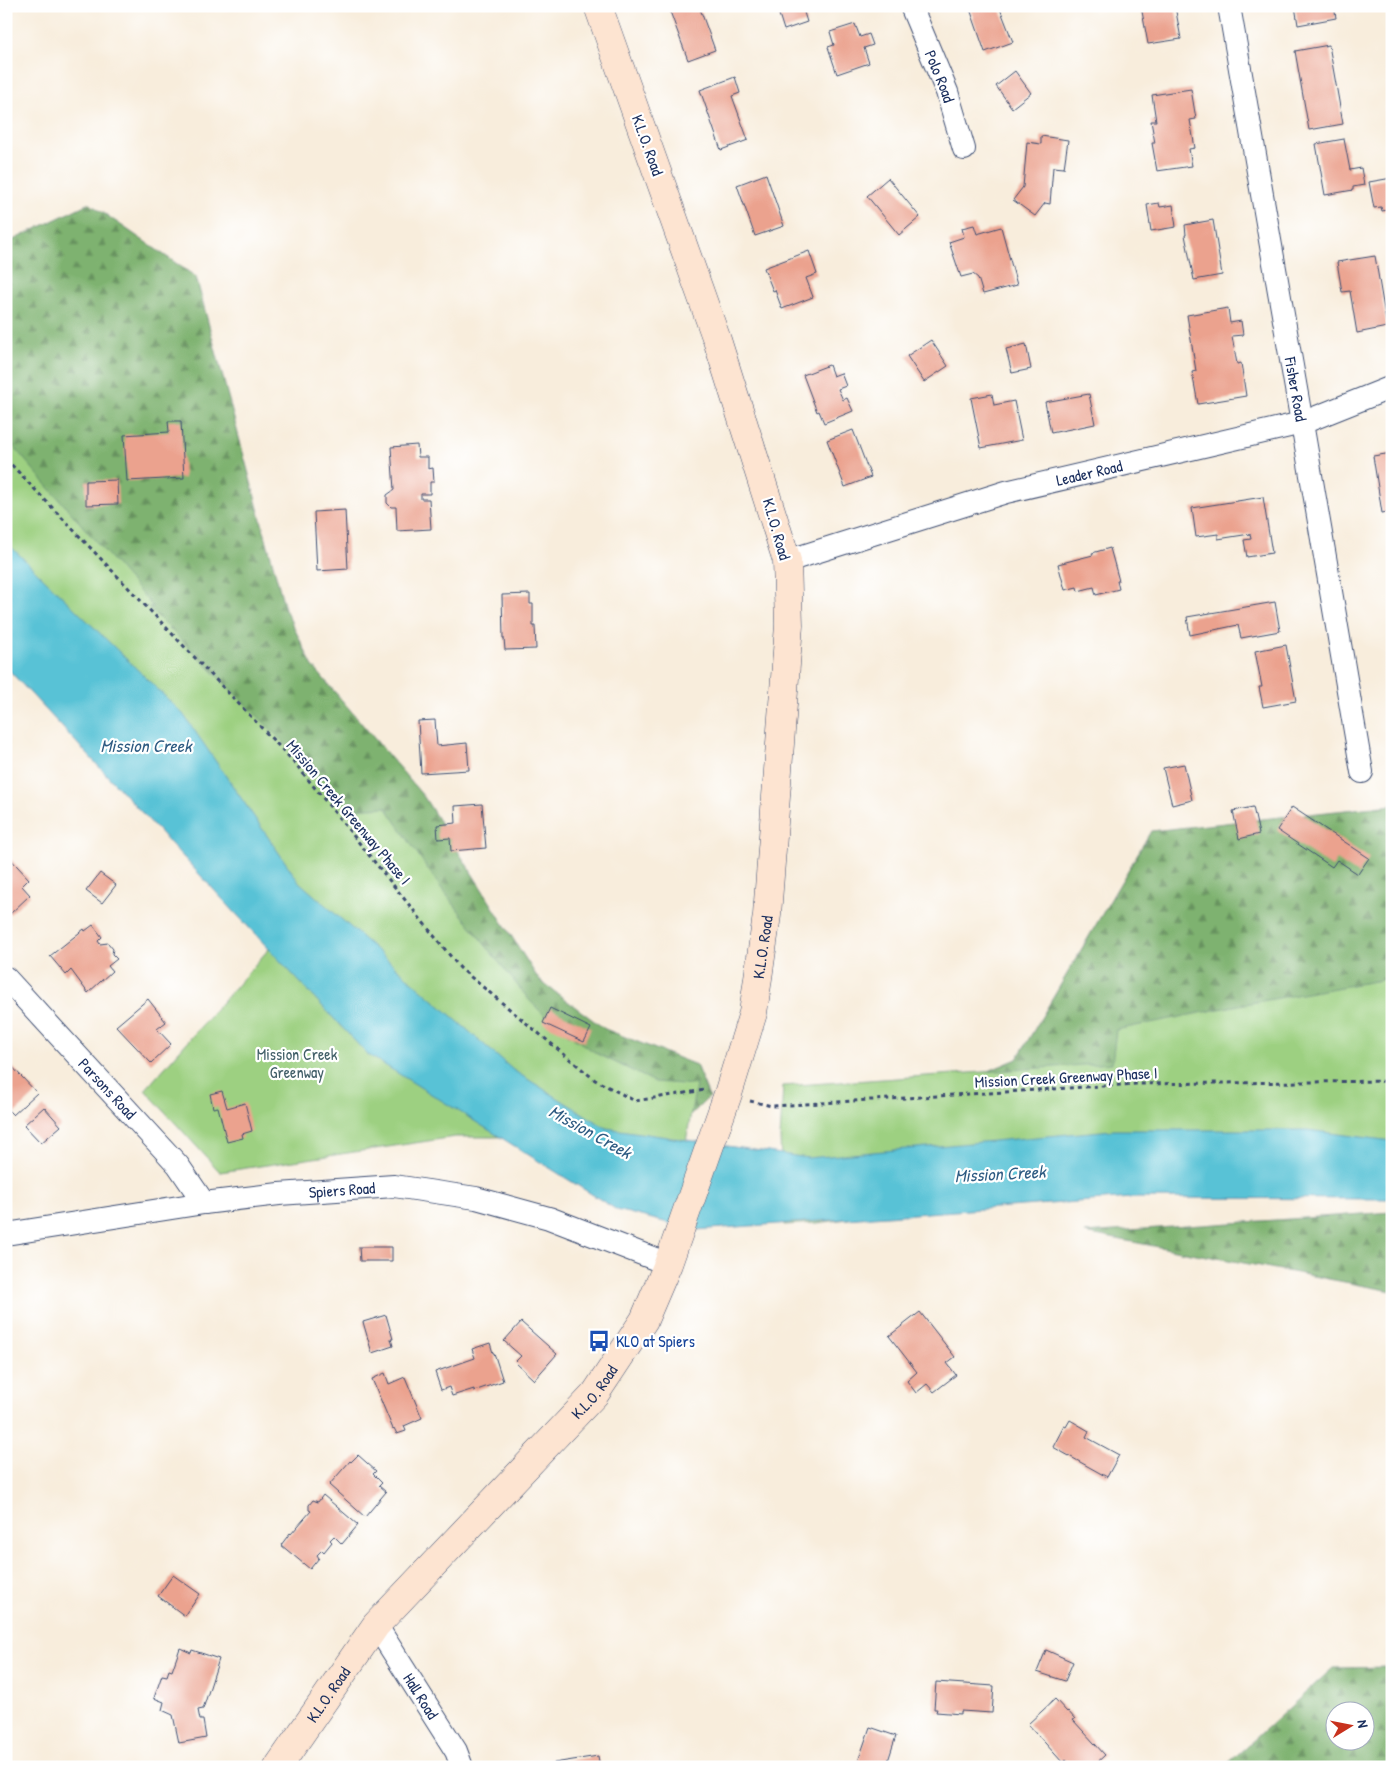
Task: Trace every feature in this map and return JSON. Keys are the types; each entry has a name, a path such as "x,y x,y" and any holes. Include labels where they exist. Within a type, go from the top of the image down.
{"main road":[{"name":"K.L.O. Road","path":"278,1767 376,1626 595,1394 644,1320 668,1264 728,1094 753,1013 766,915 789,626 787,561 717,340 598,6"}],"street":[{"name":"Polo Road","path":"911,6 947,92 964,149"},
{"name":"Fisher Road","path":"1229,6 1362,772"},
{"name":"Leader Road","path":"787,561 1006,492 1302,423 1392,387"},
{"name":"Parsons Road","path":"6,978 178,1165 204,1203"},
{"name":"Spiers Road","path":"6,1234 204,1203 279,1194 394,1186 476,1198 540,1216 668,1264"},
{"name":"Hall Road","path":"376,1626 456,1751 462,1767"}],"path":[{"name":"Mission Creek Greenway Phase I","path":"6,459 294,762 460,968 595,1080 635,1101 728,1094 772,1106 1136,1084 1392,1081"}],"green space":[{"path":"89,203 196,277 285,609 312,665 424,797 539,980 605,1029 696,1065 709,1097 689,1117 635,1129 6,538 6,241 11,241"},
{"name":"Mission Creek Greenway","path":"6,438 153,607 148,607 351,809 386,807 436,881 482,941 530,1001 554,1025 596,1053 655,1082 696,1085 678,1187 503,1137 455,1137 220,1172 145,1090 296,918 6,635"},
{"path":"1392,805 1392,1164 965,1081 1017,1059 1151,831"},
{"path":"1392,978 1392,1183 979,1202 817,1223 784,1225 780,1138 783,1086 1112,1063 1116,1030 1239,1005"},
{"path":"1392,1212 1392,1291 1085,1233"},
{"path":"1392,1667 1392,1767 1224,1767 1333,1668"}],"water":[{"name":"Mission Creek","path":"6,542 183,714 299,882 513,1070 606,1128 808,1158 1113,1130 1307,1130 1392,1141 1392,1199 1131,1198 696,1230 617,1210 367,1054 6,667"}],"building":[{"path":"668,6 699,6 715,50 688,60"},
{"path":"782,6 802,6 807,22 784,30 777,8"},
{"path":"969,6 999,6 1013,42 985,52"},
{"path":"1141,6 1175,6 1181,39 1148,44"},
{"path":"1295,6 1334,6 1336,18 1298,25"},
{"path":"855,24 860,37 869,34 873,45 864,48 869,63 837,74 828,47 834,45 830,32"},
{"path":"1329,45 1343,124 1309,130 1295,51"},
{"path":"1015,71 1031,93 1012,108 996,86"},
{"path":"735,77 740,93 732,96 748,140 721,150 700,90"},
{"path":"1191,89 1196,119 1190,120 1195,148 1189,149 1192,166 1157,171 1152,143 1155,143 1151,121 1156,121 1152,95"},
{"path":"1041,136 1068,140 1064,168 1053,167 1050,204 1045,203 1035,216 1013,200 1023,187 1027,142 1041,144"},
{"path":"1344,139 1350,170 1361,168 1364,185 1353,187 1353,190 1325,195 1316,144"},
{"path":"766,174 784,226 755,236 737,185"},
{"path":"888,178 920,217 899,235 867,196"},
{"path":"1392,178 1392,209 1382,211 1381,207 1374,208 1369,182"},
{"path":"1159,203 1160,207 1173,205 1176,227 1151,231 1147,205"},
{"path":"1213,220 1222,275 1194,280 1185,235 1185,225"},
{"path":"974,225 977,234 1001,227 1017,285 983,294 978,278 973,274 961,277 949,242 964,237 962,228"},
{"path":"809,251 817,274 806,278 813,297 782,309 764,268"},
{"path":"1375,256 1387,327 1357,333 1350,291 1342,292 1337,262"},
{"path":"1228,308 1230,323 1241,321 1243,335 1232,336 1237,364 1241,363 1246,396 1198,404 1192,372 1196,371 1187,315"},
{"path":"931,340 948,366 924,382 907,356"},
{"path":"1026,344 1031,369 1012,373 1006,349"},
{"path":"829,365 833,376 841,373 846,386 838,389 843,400 847,398 853,411 824,423 819,411 817,412 803,375"},
{"path":"992,394 994,405 1014,401 1022,440 981,448 971,398"},
{"path":"1089,394 1095,424 1051,433 1045,402"},
{"path":"168,421 181,421 184,478 127,481 124,435 169,432"},
{"path":"853,430 871,477 845,487 827,440"},
{"path":"417,445 418,457 428,457 428,469 433,468 434,482 430,482 430,494 421,494 421,499 429,499 431,529 397,531 396,507 391,507 387,503 387,495 394,490 391,447"},
{"path":"1392,453 1392,511 1382,513 1373,456"},
{"path":"117,480 118,504 86,505 86,481"},
{"path":"1263,497 1272,553 1247,557 1244,540 1251,539 1250,534 1218,539 1218,534 1196,537 1192,508"},
{"path":"345,510 348,569 317,571 314,512"},
{"path":"1110,548 1119,581 1117,581 1119,589 1096,595 1094,587 1078,591 1077,587 1065,590 1058,564 1093,555 1092,553"},
{"path":"530,594 530,604 533,604 536,649 505,650 502,595"},
{"path":"1275,602 1280,631 1241,638 1238,625 1190,635 1187,617"},
{"path":"1286,645 1296,701 1263,707 1259,687 1262,687 1255,651"},
{"path":"435,720 437,746 467,743 469,770 421,773 418,721"},
{"path":"1184,764 1192,800 1172,805 1163,768"},
{"path":"482,804 486,848 451,851 450,838 438,839 437,825 456,823 455,806"},
{"path":"1253,807 1259,834 1239,839 1233,811"},
{"path":"1292,807 1369,858 1358,874 1337,860 1332,867 1277,830"},
{"path":"6,854 29,879 22,886 30,895 10,914 6,909"},
{"path":"100,873 116,885 102,903 86,891"},
{"path":"93,925 102,937 98,941 100,944 108,943 113,949 112,954 117,959 108,966 112,971 88,993 71,970 66,975 50,956 84,929 85,931"},
{"path":"148,999 166,1022 157,1029 171,1044 151,1063 116,1026"},
{"path":"550,1008 591,1028 584,1042 543,1023"},
{"path":"6,1060 37,1093 13,1115 6,1108"},
{"path":"222,1091 227,1108 245,1103 252,1131 242,1134 243,1138 227,1142 218,1107 213,1108 210,1094"},
{"path":"44,1107 61,1126 41,1143 24,1125"},
{"path":"359,1247 392,1247 392,1261 360,1261"},
{"path":"920,1312 955,1357 947,1363 956,1375 934,1392 927,1384 916,1393 907,1381 917,1372 889,1336"},
{"path":"386,1315 393,1339 391,1339 393,1346 372,1353 363,1322"},
{"path":"521,1322 557,1354 534,1380 515,1362 521,1356 504,1341"},
{"path":"490,1343 503,1381 452,1396 449,1387 441,1390 435,1372 475,1358 472,1349"},
{"path":"385,1373 389,1384 405,1377 422,1418 404,1426 406,1431 397,1434 393,1429 372,1379"},
{"path":"1070,1420 1089,1431 1086,1437 1119,1455 1107,1477 1053,1447 1064,1426 1066,1427"},
{"path":"358,1455 376,1471 373,1474 382,1483 379,1486 386,1492 365,1517 329,1485 350,1461"},
{"path":"323,1495 358,1525 342,1544 334,1536 324,1552 322,1550 317,1555 319,1558 310,1569 281,1545 311,1511 309,1510 309,1505 313,1500 318,1502"},
{"path":"173,1575 200,1594 185,1616 158,1596"},
{"path":"180,1648 191,1653 192,1650 219,1659 203,1709 198,1710 200,1720 203,1720 206,1738 179,1743 173,1715 162,1710 164,1702 154,1698 162,1675 167,1676 169,1670 172,1671"},
{"path":"1046,1650 1073,1662 1065,1681 1037,1672"},
{"path":"936,1682 994,1686 992,1713 961,1711 961,1714 936,1712 937,1709 934,1709"},
{"path":"1055,1699 1068,1711 1075,1719 1073,1720 1105,1755 1092,1767 1072,1767 1066,1760 1063,1763 1028,1724"},
{"path":"870,1727 896,1736 886,1767 856,1767"},
{"path":"598,1756 600,1767 554,1767 554,1763"}],"place":[{"name":"KLO at Spiers","path":"599,1341"}]}
